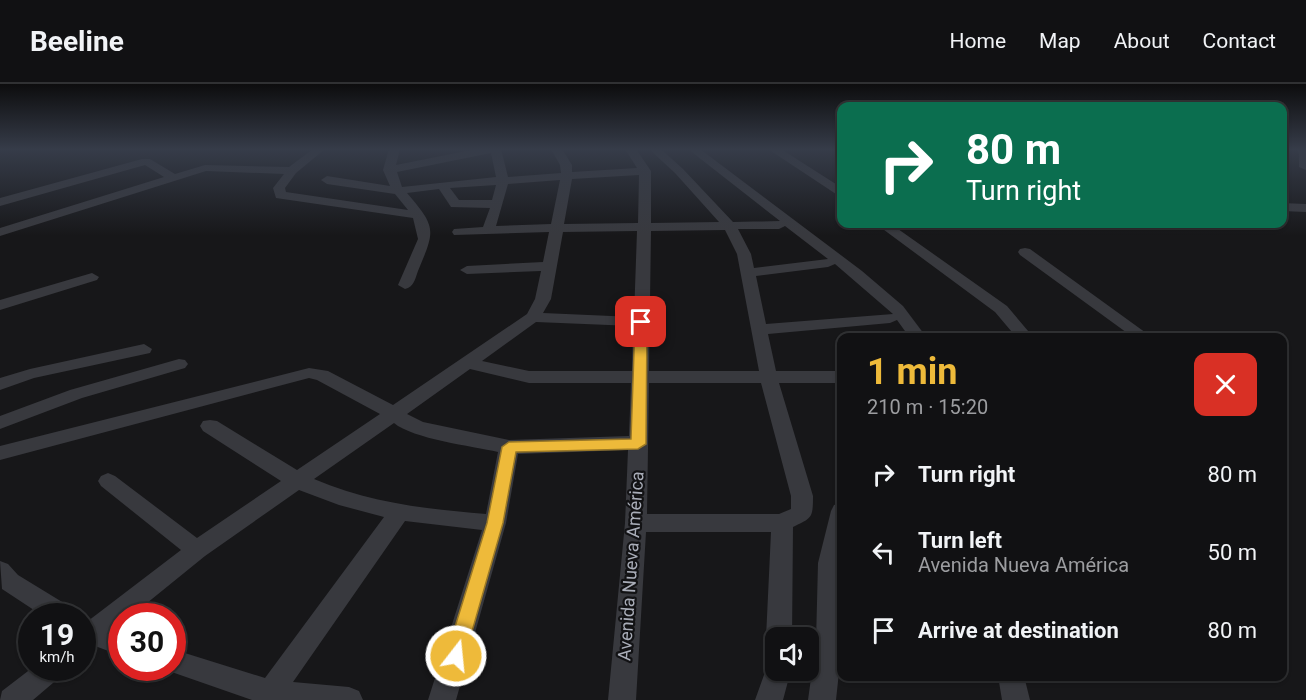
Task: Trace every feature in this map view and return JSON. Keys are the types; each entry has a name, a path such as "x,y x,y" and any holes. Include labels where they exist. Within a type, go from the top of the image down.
{"street":[{"path":"0,202 86,178"},
{"path":"0,232 178,178"},
{"path":"287,178 279,188 280,195 417,215"},
{"path":"392,178 397,191 424,227 425,239 405,285"},
{"path":"327,180 397,191 436,178"},
{"path":"445,178 454,204 497,204"},
{"path":"477,178 504,180 539,178"},
{"path":"96,627 197,550 533,317 543,299 567,178"},
{"name":"Avenida Nueva América","path":"622,700 636,523 644,226 642,178"},
{"path":"636,523 782,523 802,513 802,496 769,378 744,254 729,225 686,178"},
{"path":"731,178 857,274 897,309 915,333"},
{"path":"818,178 837,190"},
{"path":"825,182 837,179"},
{"path":"488,231 504,180"},
{"path":"1287,207 1306,208"},
{"path":"459,232 644,226 779,225"},
{"path":"889,228 1001,309 1022,333"},
{"path":"1025,252 1138,333"},
{"path":"748,273 828,263"},
{"path":"467,270 549,266"},
{"path":"0,305 92,277"},
{"path":"533,317 641,322"},
{"path":"759,330 890,318"},
{"path":"0,384 30,374 144,350"},
{"path":"469,363 529,377 837,377"},
{"path":"0,423 76,394 179,364"},
{"path":"0,453 309,373 322,375 395,414 406,423 420,428 509,447 638,444"},
{"path":"210,426 299,480 350,501 398,514 495,523"},
{"path":"442,700 495,523 509,447"},
{"path":"108,481 197,550"},
{"path":"270,693 398,514"},
{"path":"779,627 782,523"},
{"path":"822,700 829,642 830,563 837,533"},
{"path":"0,571 10,582 43,603"},
{"path":"186,666 270,693 349,700"},
{"path":"12,700 35,681"},
{"path":"769,700 776,681"},
{"path":"1012,681 1016,700"}],"route":[{"path":"456,656 495,523 509,447 638,444 641,322"}]}
